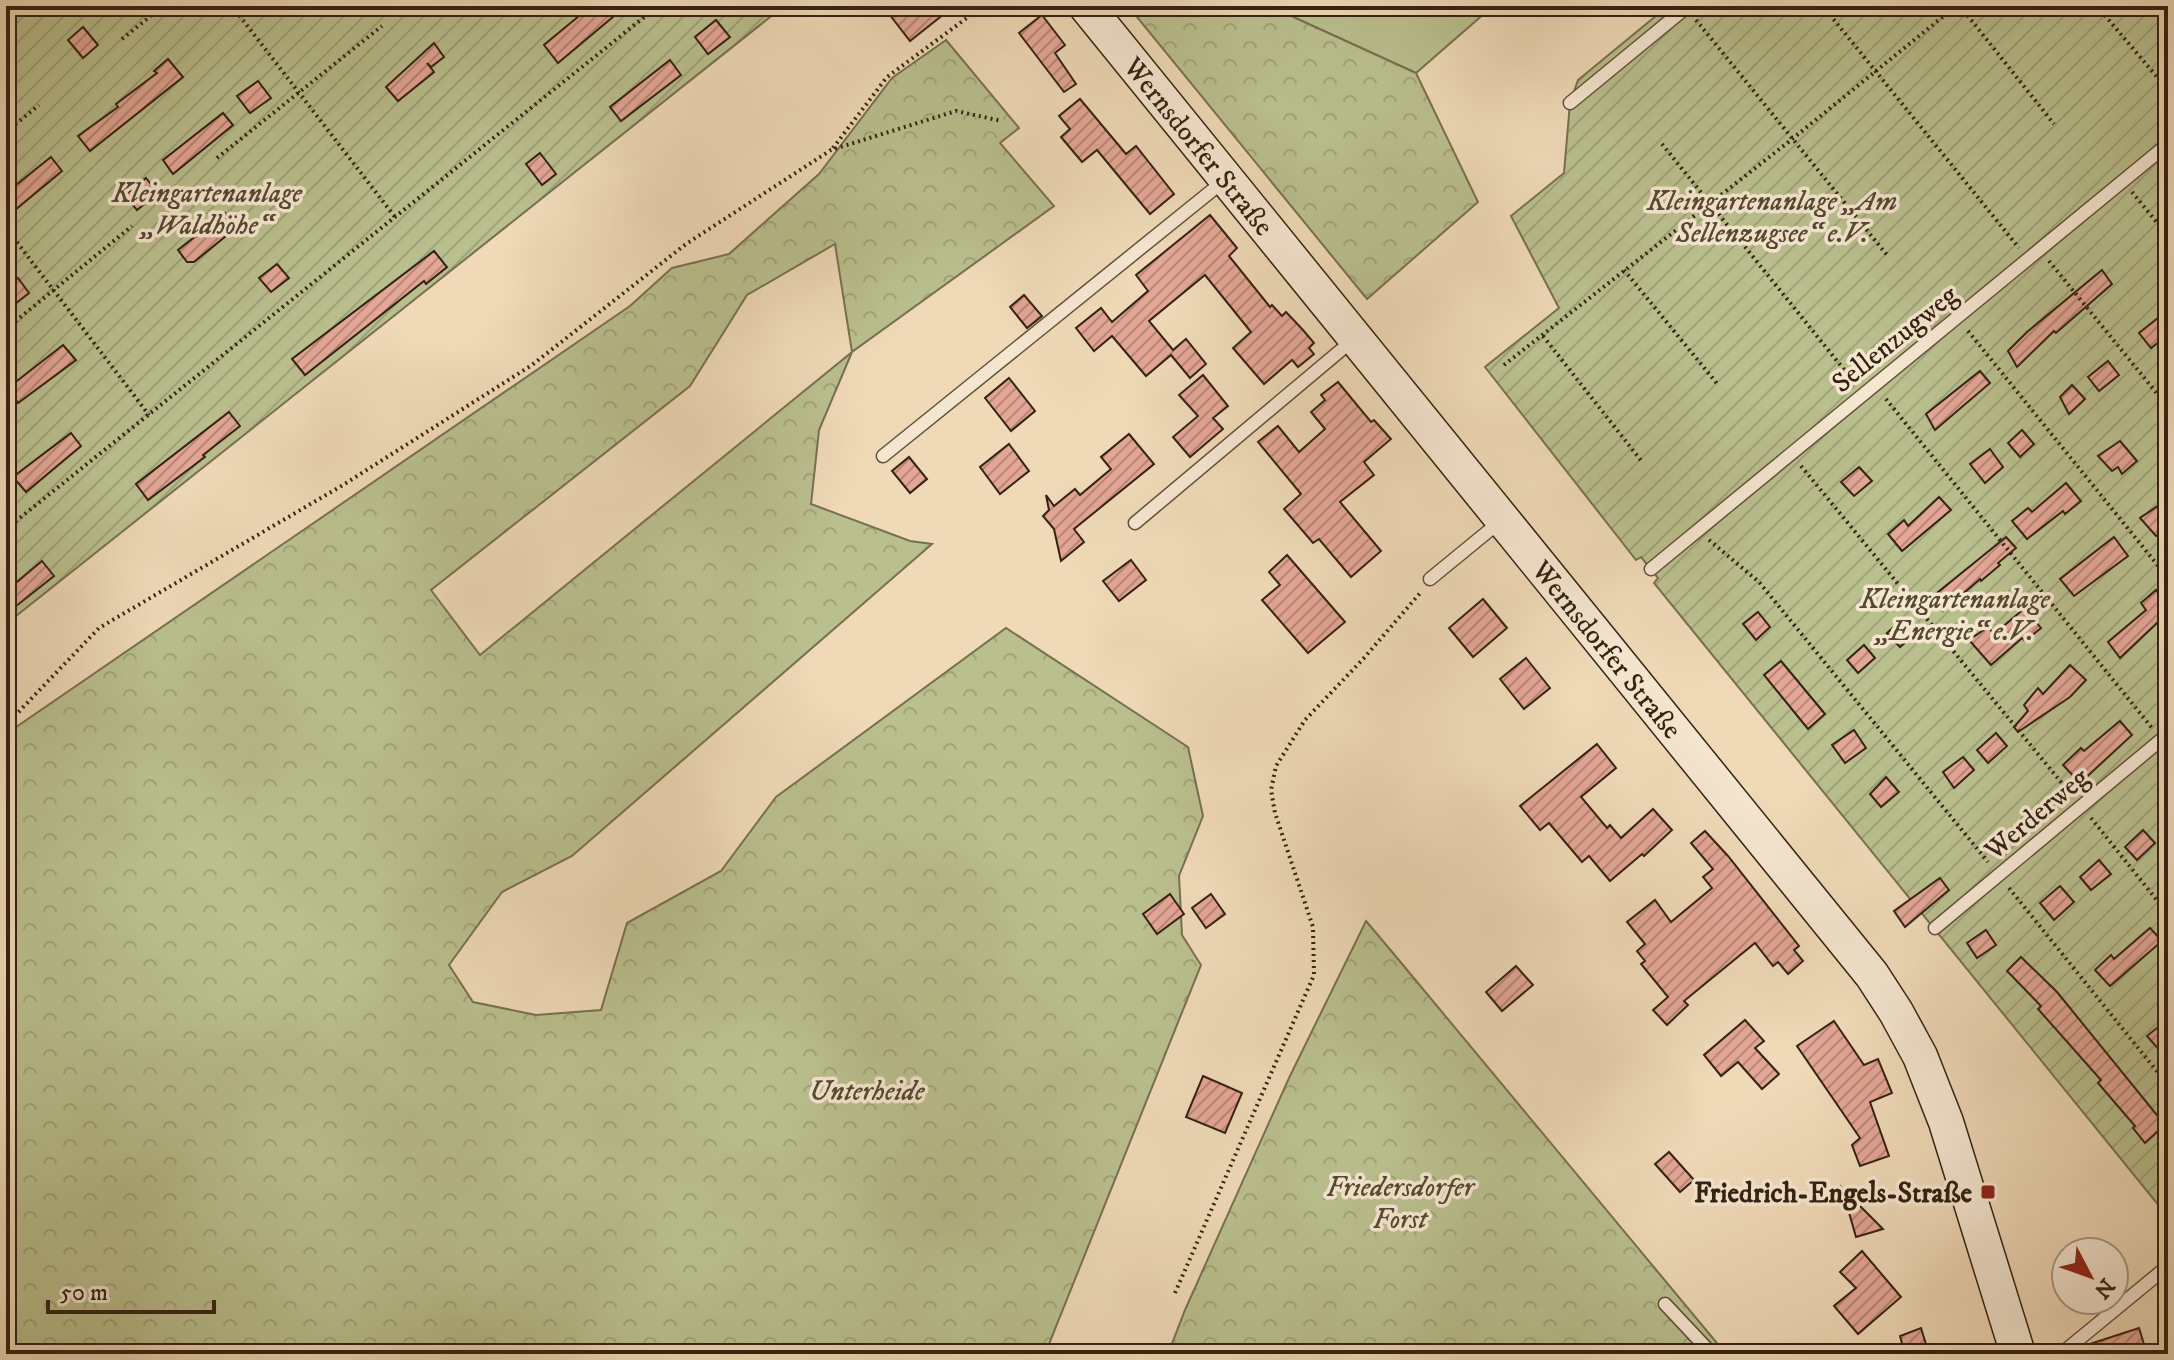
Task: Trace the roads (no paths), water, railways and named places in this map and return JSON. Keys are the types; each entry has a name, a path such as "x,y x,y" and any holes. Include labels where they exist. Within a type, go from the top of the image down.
{"main road":[{"name":"Wernsdorfer Straße","path":"1086,6 1872,975 1920,1056 1946,1122 2018,1354"}],"lane":[{"path":"1570,103 1687,7"},
{"name":"Sellenzugweg","path":"1651,569 2168,144"},
{"path":"883,456 1228,178"},
{"path":"1135,523 1356,337"},
{"path":"1430,579 1503,519"},
{"name":"Werderweg","path":"1935,928 2165,737"},
{"path":"2061,1354 2168,1266"},
{"path":"1665,1304 1712,1354"}],"place":[{"name":"Friedrich-Engels-Straße","path":"1988,1192"}],"park label":[{"name":"Kleingartenanlage „Waldhöhe“","path":"207,208"},
{"name":"Kleingartenanlage „Am Sellenzugsee“ e.V.","path":"1772,216"},
{"name":"Kleingartenanlage „Energie“ e.V.","path":"1955,614"},
{"name":"Unterheide","path":"867,1090"},
{"name":"Friedersdorfer Forst","path":"1400,1202"}]}
